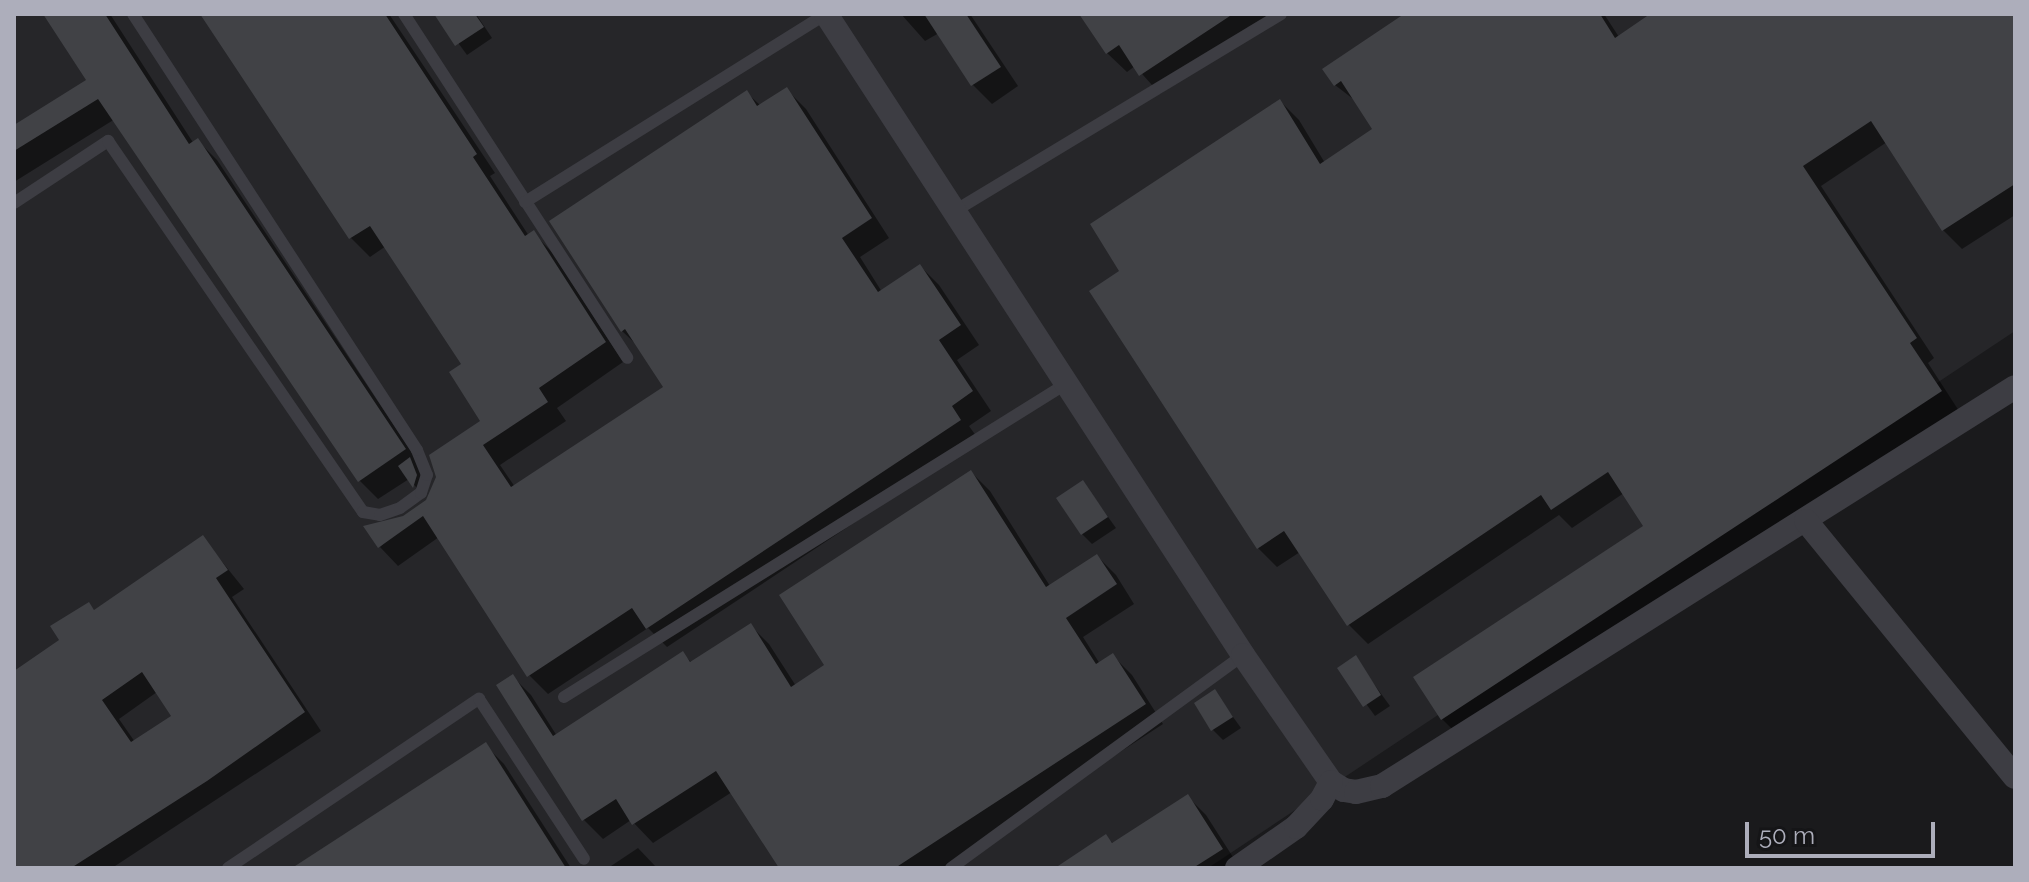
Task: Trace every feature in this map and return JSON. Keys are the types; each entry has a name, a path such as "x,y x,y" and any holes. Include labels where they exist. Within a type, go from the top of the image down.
{"street":[{"path":"826,14 1064,385 1243,655 1331,782 1356,792 1382,786 2015,387"},
{"path":"1806,521 2015,777"},
{"path":"1237,868 1296,827 1322,799 1331,782"}],"lane":[{"path":"14,203 108,141 363,512 380,515 400,508 421,493 427,475 417,450 133,14"},
{"path":"404,14 627,358"},
{"path":"525,202 826,14"},
{"path":"953,212 1281,14"},
{"path":"564,697 1064,385"},
{"path":"951,868 1243,655"},
{"path":"228,868 479,699 584,859"}],"shaded area":[{"path":"14,14 2015,14 2015,331 1208,868 14,868"}],"building":[{"path":"43,14 105,14 189,144 198,138 406,449 358,482 98,99 14,151 14,125 86,80"},
{"path":"200,14 385,14 477,154 473,157 525,236 534,230 606,342 539,388 548,402 483,445 511,487 663,387 625,329 621,332 549,221 747,90 757,106 787,87 872,218 842,238 878,292 920,264 961,325 939,340 973,391 952,406 961,420 646,629 632,608 527,677 423,516 378,548 363,526 403,516 426,500 436,477 429,455 480,421 449,372 461,364 370,226 349,239"},
{"path":"434,14 475,14 484,27 455,46"},
{"path":"924,14 966,14 1001,67 971,86"},
{"path":"1079,14 1233,14 1139,76 1119,45 1106,54"},
{"path":"1404,14 1600,14 1615,38 1650,14 2015,14 2015,184 1942,231 1871,121 1803,166 1917,338 1910,343 1942,391 1441,720 1413,677 1643,526 1608,472 1551,510 1541,495 1347,626 1284,531 1257,549 1089,291 1119,271 1090,224 1280,99 1320,164 1372,129 1341,81 1334,86 1322,69"},
{"path":"410,457 417,475 413,488 398,466"},
{"path":"971,470 1046,587 1097,554 1117,584 1066,618 1096,664 1113,653 1146,704 895,868 779,868 716,771 632,825 616,799 582,821 496,685 513,674 553,736 683,651 690,662 751,623 791,687 824,665 779,595"},
{"path":"1083,480 1108,517 1081,535 1056,498"},
{"path":"203,535 228,570 216,578 305,712 207,781 71,868 14,868 14,671 59,640 50,626 89,602 94,610","holes":["142,672 171,716 131,742 102,700"]},
{"path":"1356,655 1381,695 1363,707 1337,668"},
{"path":"1215,689 1233,717 1211,731 1194,703"},
{"path":"486,742 566,868 292,868"},
{"path":"1188,794 1223,849 1193,868 1055,868 1106,834 1112,843"}]}
